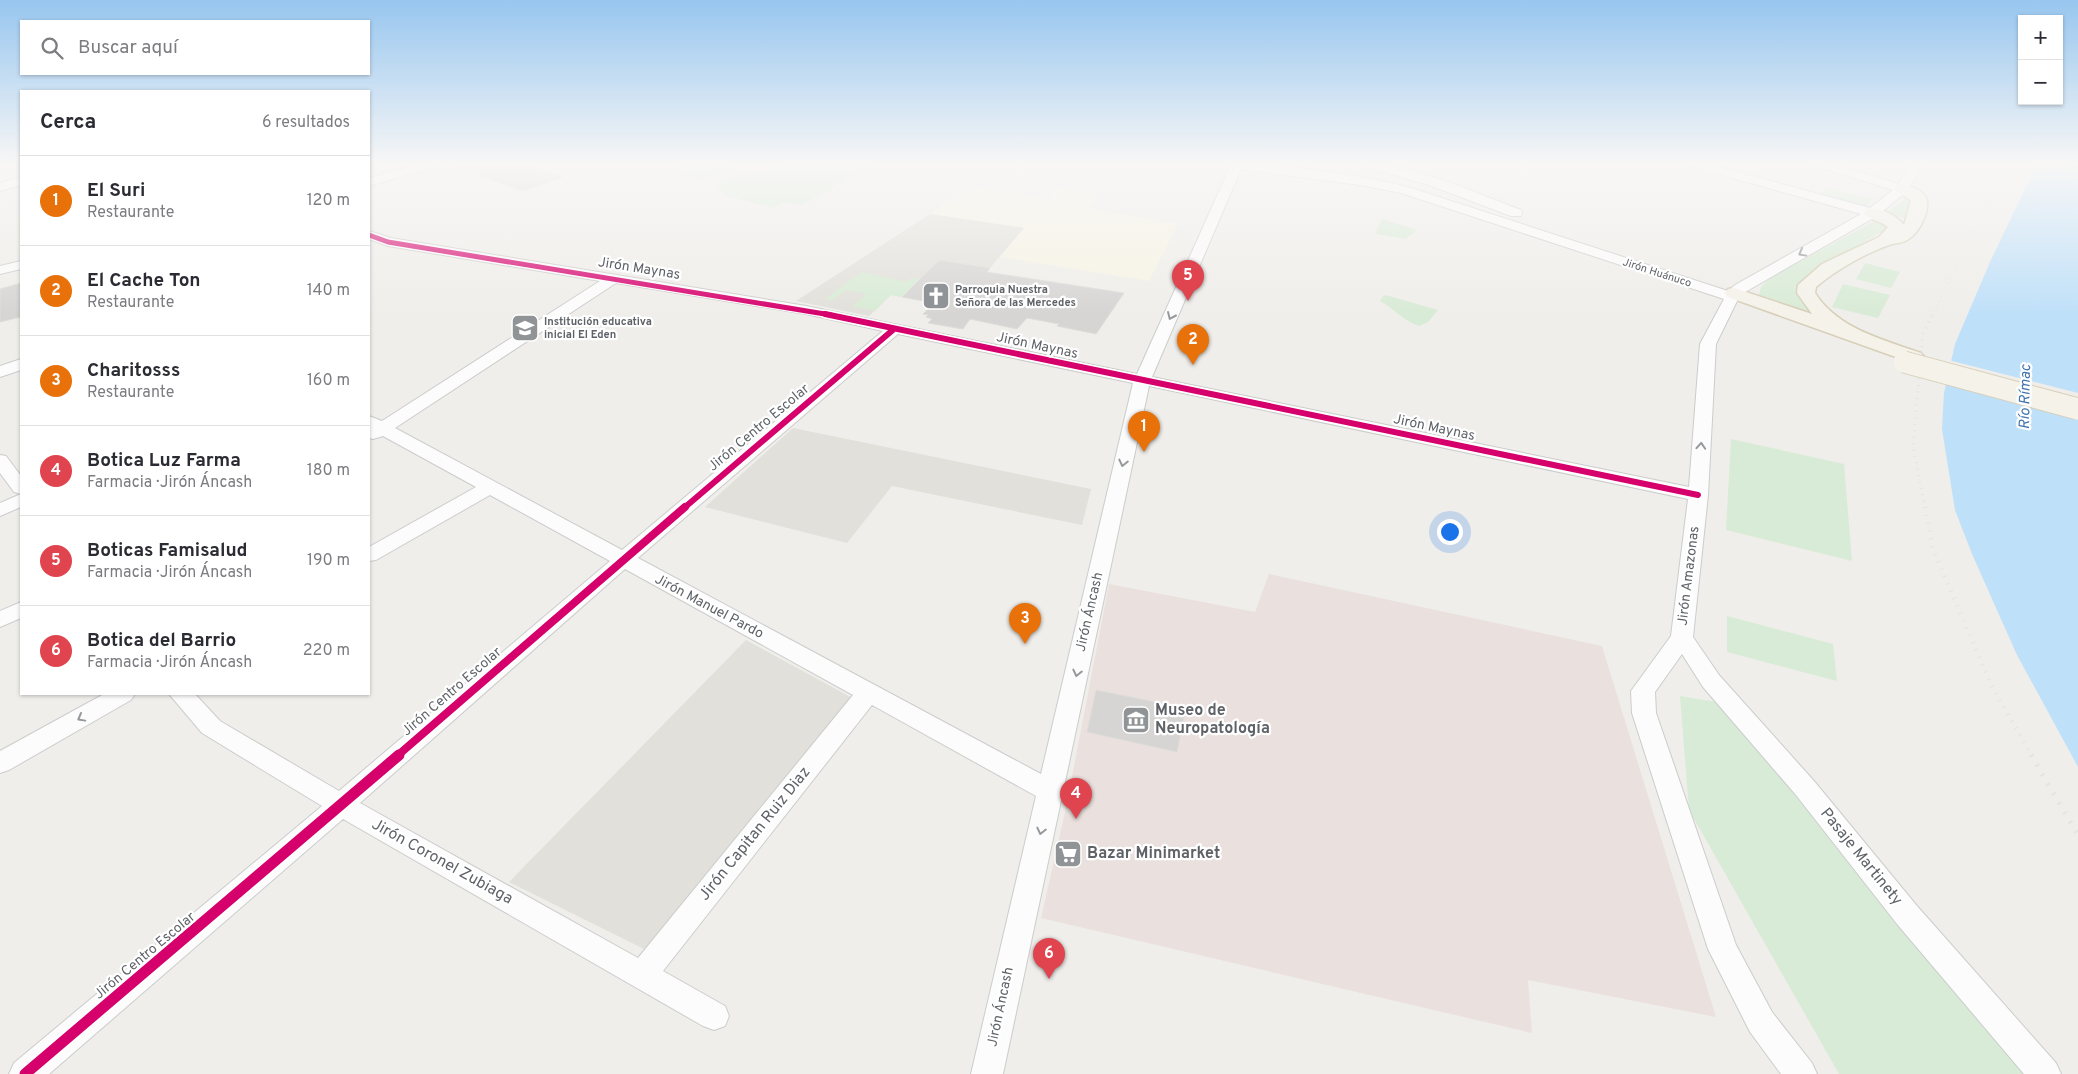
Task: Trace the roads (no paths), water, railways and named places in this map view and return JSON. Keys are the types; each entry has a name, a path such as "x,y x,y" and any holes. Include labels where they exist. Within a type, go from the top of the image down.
{"main road":[{"path":"1875,214 1889,220 1897,226 1886,240"},
{"path":"1863,339 1847,331 1819,312 1806,293 1807,285 1828,268 1886,240 1895,240 1908,234 1916,214"},
{"name":"Jirón Huánuco","path":"1734,295 1863,339 1909,359 2078,400"},
{"name":"Jirón Huánuco","path":"1734,295 1909,359 2078,409"}],"street":[{"name":"Jirón Áncash","path":"986,1074 1142,381 1214,214"},
{"name":"Jirón Huánuco","path":"1480,214 1734,295"},
{"name":"Jirón Huánuco","path":"1519,214 1734,295"},
{"name":"Jirón Amazonas","path":"1801,1074 1761,1022 1723,949 1644,712 1642,691 1682,637 1698,495 1708,344 1734,295 1740,288 1870,214"},
{"name":"Jirón Maynas","path":"370,236 388,242 789,307 1698,495"},
{"path":"370,249 388,242"},
{"path":"0,270 20,265"},
{"path":"373,429 614,278"},
{"name":"Jirón Centro Escolar","path":"25,1074 894,329"},
{"path":"0,372 20,364"},
{"name":"Jirón Manuel Pardo","path":"373,429 489,488 1050,791"},
{"path":"0,460 18,478"},
{"path":"370,555 489,488"},
{"path":"0,510 20,500"},
{"path":"0,620 20,610"},
{"name":"Pasaje Martinety","path":"1682,637 1711,681 1805,788 1907,915 2045,1074"},
{"name":"Jirón Capitan Ruiz Diaz","path":"642,975 868,693"},
{"path":"0,763 121,695"},
{"name":"Jirón Coronel Zubiaga","path":"181,695 211,727 341,805 714,1016"}],"water":[{"name":"Río Rímac","path":"2013,214 2078,214 2078,767 2017,655 1972,554 1955,510 1942,429 1944,393 1955,344"}],"railway":[{"path":"1932,315 1983,214"},
{"path":"1925,508 1913,447 1923,334 1933,314"},
{"path":"1925,507 1933,549 1991,685 2032,756"},
{"path":"2031,755 2078,835"}],"place":[{"name":"Parroquia Nuestra Señora de las Mercedes","path":"936,296"},
{"name":"Boticas Famisalud","path":"1188,301"},
{"name":"Institución educativa inicial El Eden","path":"525,328"},
{"name":"El Cache Ton","path":"1193,365"},
{"name":"El Suri","path":"1144,452"},
{"name":"Charitosss","path":"1025,644"},
{"name":"Museo de Neuropatología","path":"1136,720"},
{"name":"Botica Luz Farma","path":"1076,819"},
{"name":"Bazar Minimarket","path":"1068,854"},
{"name":"Botica del Barrio","path":"1049,979"}]}
